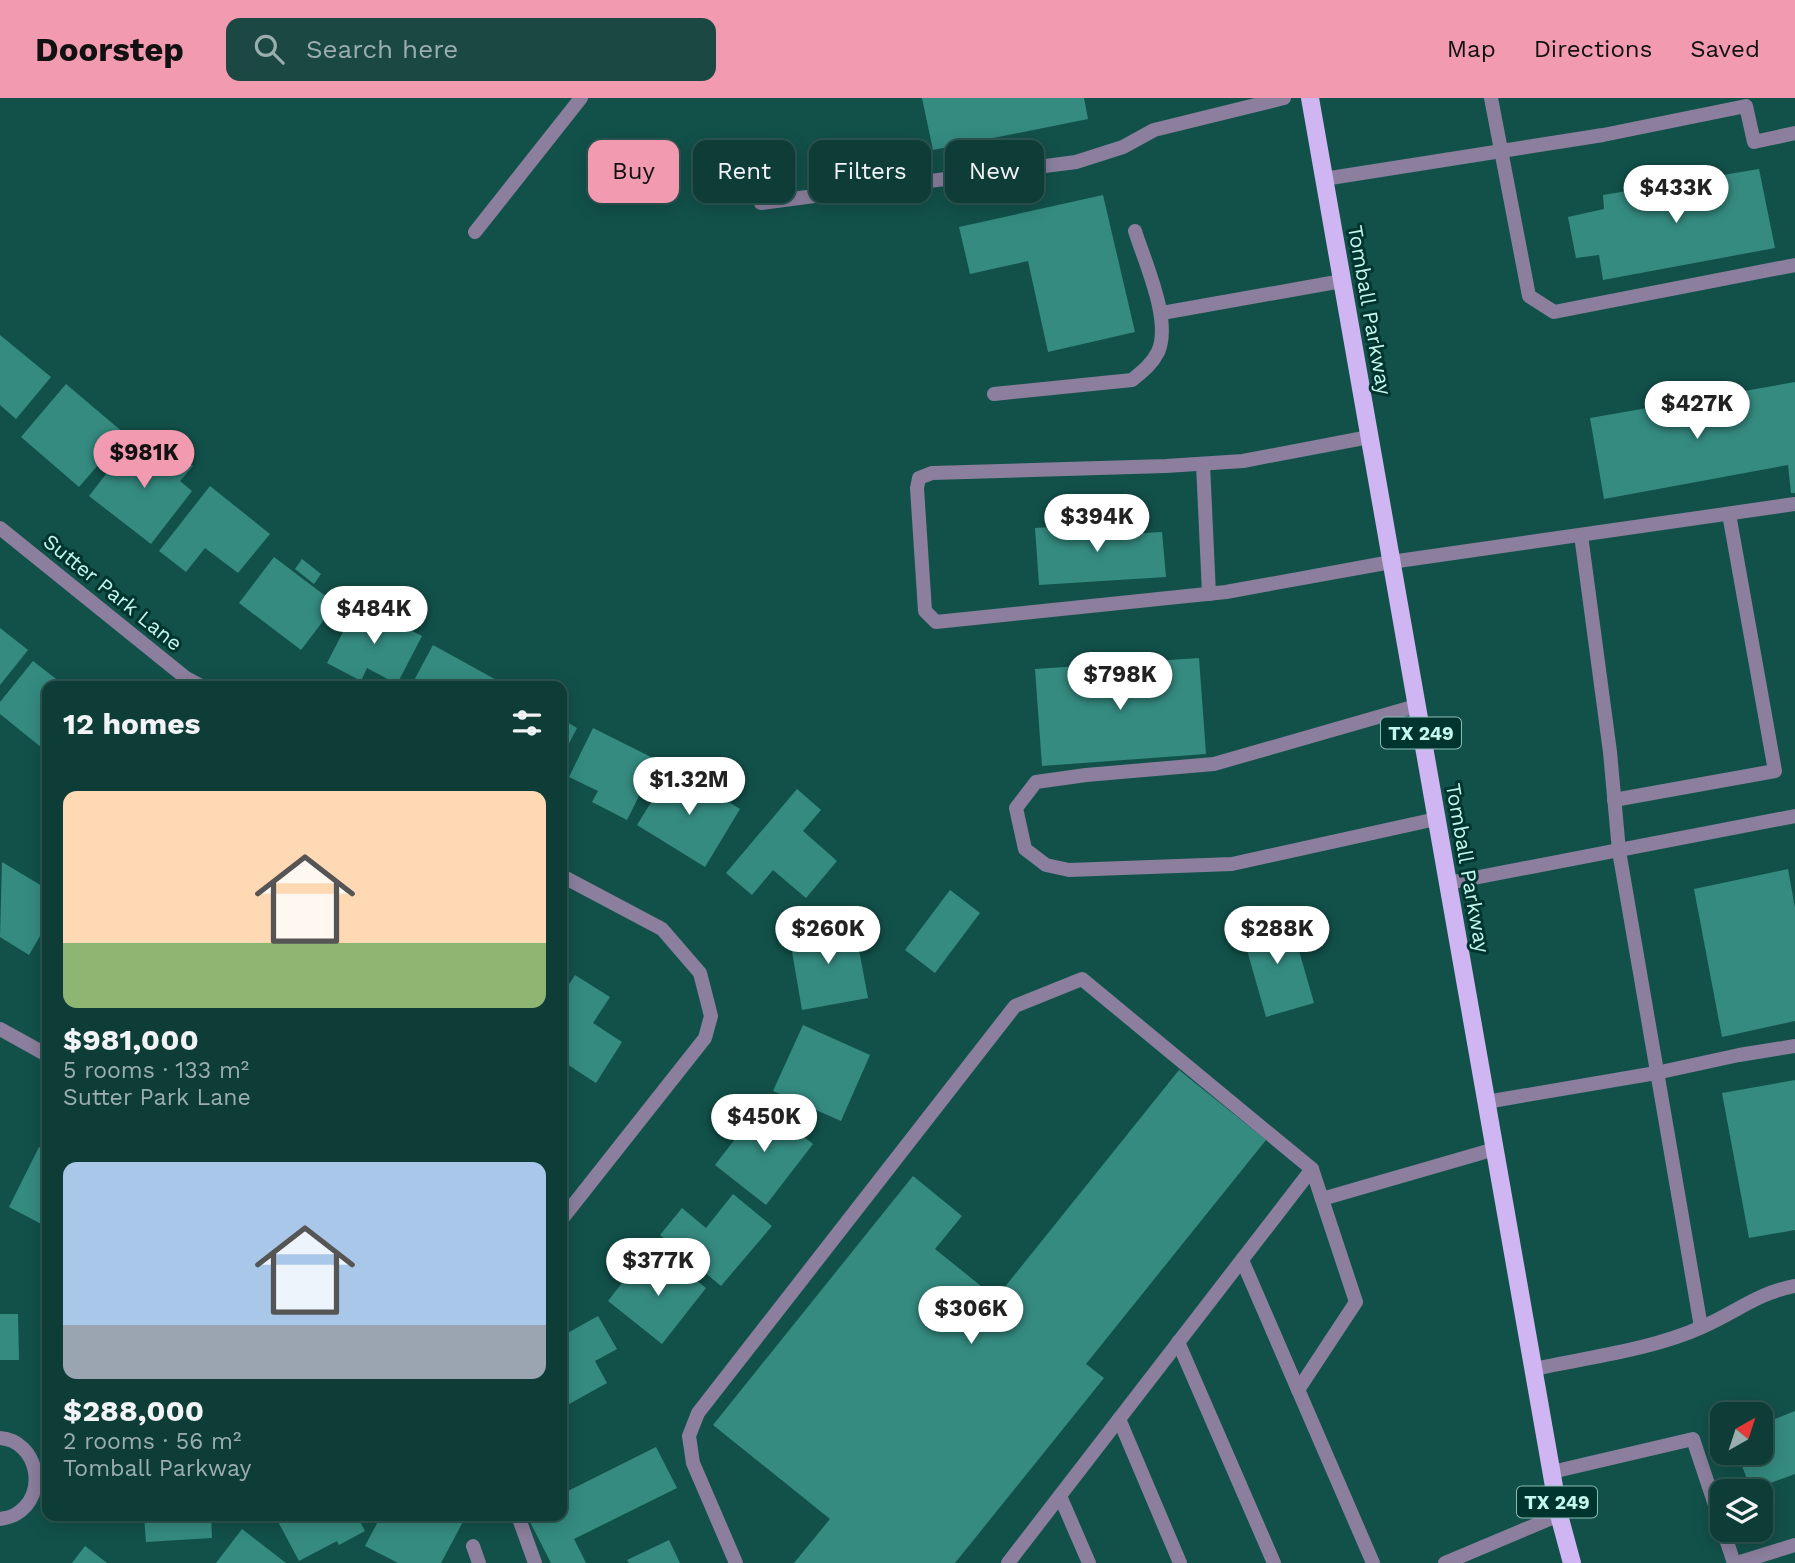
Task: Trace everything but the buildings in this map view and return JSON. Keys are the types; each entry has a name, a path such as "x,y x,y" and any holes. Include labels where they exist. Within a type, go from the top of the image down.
{"main road":[{"name":"Tomball Parkway","path":"1310,98 1559,1515 1572,1563"}],"street":[{"path":"475,232 580,98"},
{"path":"795,199 1076,162 1123,147 1154,130 1284,98"},
{"path":"1491,98 1529,296 1554,312 1795,265"},
{"path":"1324,179 1603,135 1746,106 1754,142 1795,134"},
{"path":"994,394 1132,380 1150,365 1159,349 1162,313 1135,232"},
{"path":"1162,313 1342,281"},
{"path":"1369,436 1243,461 932,473 919,478 917,488 925,611 936,622 1209,594 1391,562 1795,504"},
{"path":"1203,464 1209,594"},
{"path":"1614,800 1775,771 1729,514"},
{"name":"Sutter Park Lane","path":"0,528 192,681"},
{"path":"1581,534 1619,851 1701,1328"},
{"path":"1416,706 1214,764 1036,782 1016,808 1025,849 1046,865 1069,870 1232,864 1436,819"},
{"path":"1448,883 1795,816"},
{"path":"567,879 662,929 700,973 711,1016 705,1038 567,1213"},
{"path":"737,1563 693,1463 690,1436 698,1413 1015,1006 1082,979 1312,1169 1356,1302 1298,1390"},
{"path":"0,1029 42,1052"},
{"path":"1486,1102 1795,1046"},
{"path":"1322,1199 1494,1149"},
{"path":"1008,1563 1312,1169"},
{"path":"1242,1260 1373,1563"},
{"path":"1534,1369 1657,1342 1701,1328 1773,1290 1795,1286"},
{"path":"1178,1342 1274,1563"},
{"path":"1119,1419 1180,1563"},
{"path":"0,1438 21,1446 31,1458 36,1474 36,1489 28,1504 16,1514 0,1519"},
{"path":"1552,1472 1693,1438 1710,1489"},
{"path":"1060,1496 1089,1563"},
{"path":"1446,1563 1559,1515"},
{"path":"520,1521 535,1563"},
{"path":"1728,1542 1736,1563 1795,1545"},
{"path":"473,1546 479,1563"}]}
